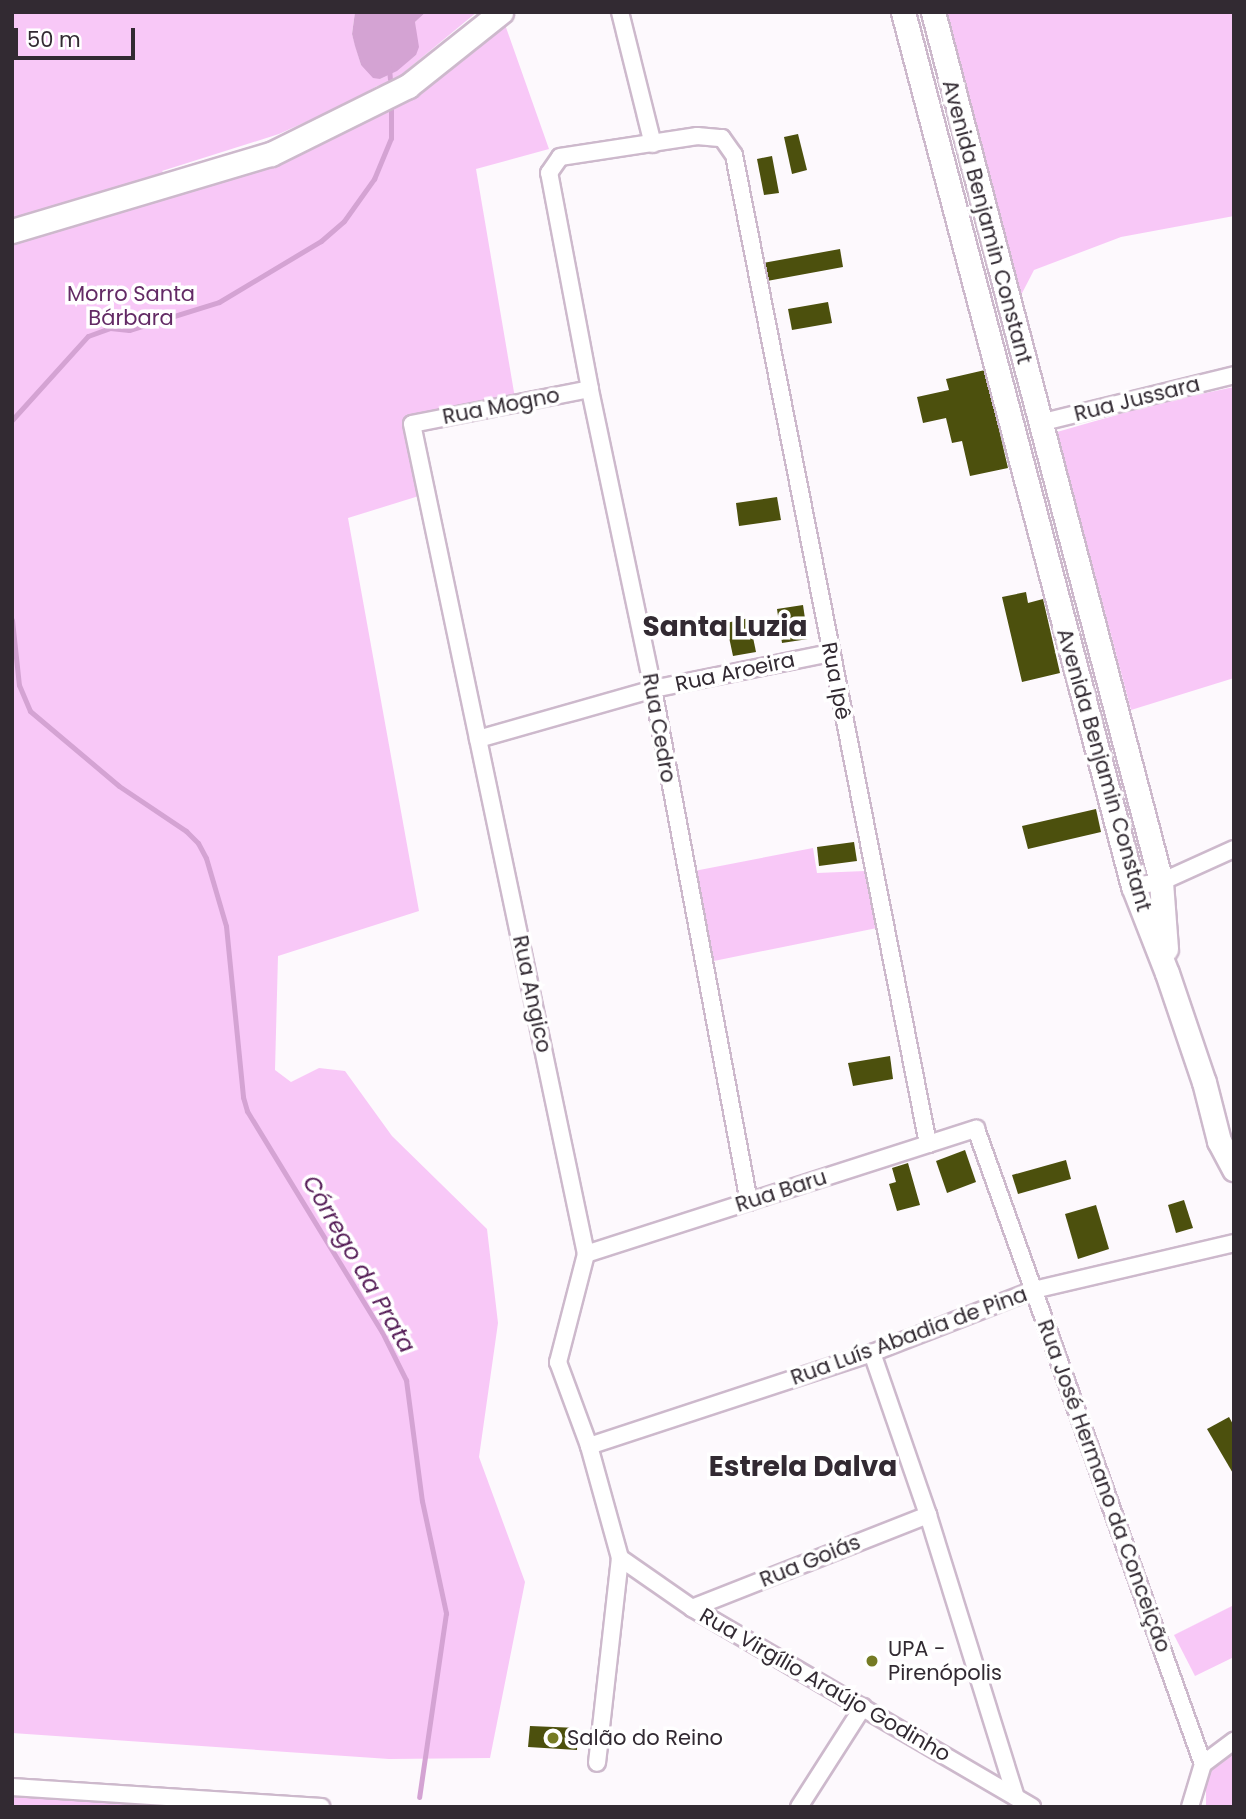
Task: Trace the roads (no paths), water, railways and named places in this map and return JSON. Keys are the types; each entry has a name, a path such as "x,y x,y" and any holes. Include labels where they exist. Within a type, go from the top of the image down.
{"street":[{"path":"12,232 271,154 408,86 501,12"},
{"path":"620,12 653,144"},
{"name":"Avenida Benjamin Constant","path":"903,12 1133,886 1167,973"},
{"path":"909,35 935,20"},
{"name":"Avenida Benjamin Constant","path":"935,20 1161,882 1167,973"},
{"name":"Rua Ipê","path":"653,144 697,136 722,138 734,155 928,1144"},
{"name":"Rua Cedro","path":"653,144 560,157 549,173 590,389 653,690 749,1202"},
{"name":"Rua Jussara","path":"1040,423 1234,375"},
{"name":"Rua Mogno","path":"412,424 590,389"},
{"name":"Rua Angico","path":"412,424 586,1254 558,1362 589,1446 620,1558"},
{"path":"1064,632 1093,624"},
{"name":"Rua Aroeira","path":"478,739 653,690 830,653"},
{"path":"1133,886 1161,882 1234,849"},
{"path":"1167,973 1204,1082 1219,1141 1234,1170"},
{"name":"Rua Baru","path":"586,1254 976,1129"},
{"name":"Rua José Hermano da Conceição","path":"976,1129 1203,1764"},
{"name":"Rua Luís Abadia de Pina","path":"589,1446 872,1353 1034,1290 1234,1243"},
{"path":"872,1353 928,1515 1016,1797"},
{"name":"Rua Goiás","path":"692,1608 928,1515"},
{"path":"597,1763 620,1558"},
{"name":"Rua Virgílio Araújo Godinho","path":"620,1558 692,1608 1032,1807"},
{"path":"799,1807 863,1707"},
{"path":"1190,1807 1203,1764 1234,1741"},
{"path":"12,1787 321,1807"}],"waterway":[{"path":"389,68 390,79"},
{"path":"12,420 88,336 110,328 129,330 219,302 321,241 344,221 374,179 391,138 391,110"},
{"name":"Córrego da Prata","path":"12,620 19,685 30,711 119,786 186,831 198,843 206,858 226,926 243,1097 247,1111 382,1332 406,1380 422,1501 446,1613 419,1797"}],"place":[{"name":"UPA - Pirenópolis","path":"872,1661"},
{"name":"Salão do Reino","path":"553,1738"}],"district":[{"name":"Santa Luzia","path":"725,627"},
{"name":"Estrela Dalva","path":"803,1467"}],"park label":[{"name":"Morro Santa Bárbara","path":"131,306"}]}
